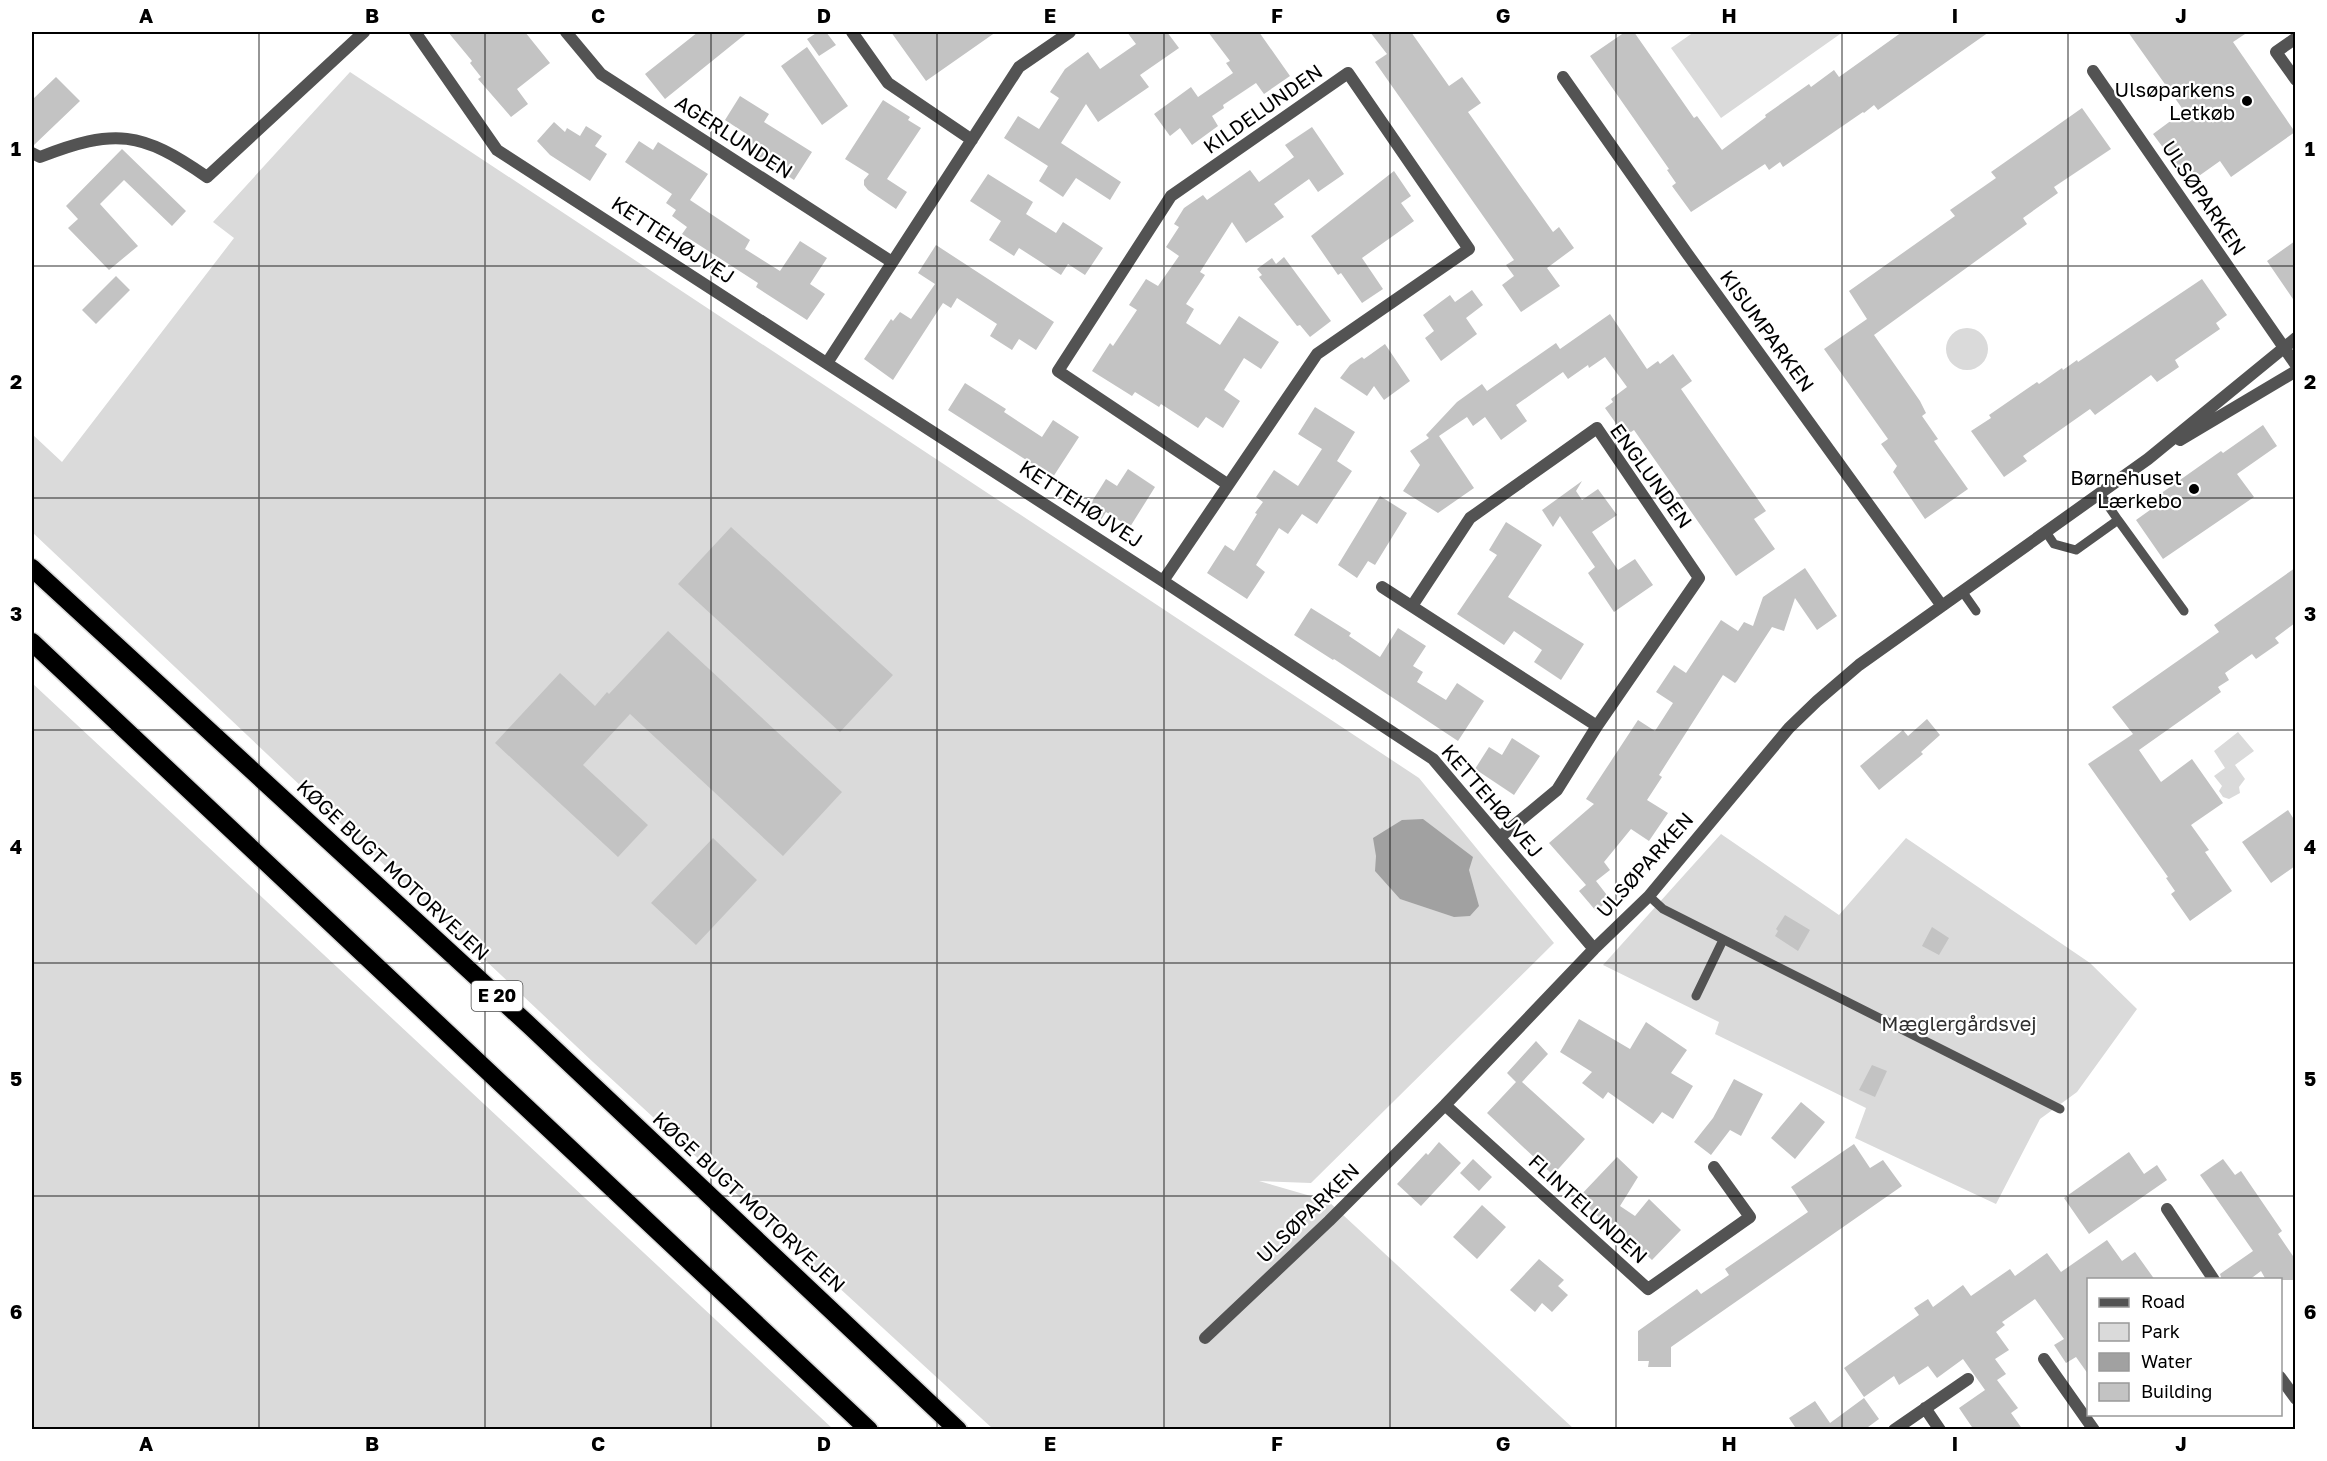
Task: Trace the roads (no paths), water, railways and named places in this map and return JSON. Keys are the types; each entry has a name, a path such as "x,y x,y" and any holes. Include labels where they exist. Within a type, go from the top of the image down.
{"highway":[{"name":"KØGE BUGT MOTORVEJEN","path":"32,568 531,1027 958,1430"},
{"path":"32,642 869,1430"}],"street":[{"path":"32,153 40,157 93,139 118,137 147,142 166,150 207,177 364,32"},
{"name":"KETTEHØJVEJ","path":"415,32 497,150 1163,581 1433,759 1594,949"},
{"name":"AGERLUNDEN","path":"566,32 601,74 892,262"},
{"path":"852,32 888,83 972,140"},
{"path":"827,363 1019,67 1070,32"},
{"path":"2295,38 2276,52 2295,80"},
{"name":"ULSØPARKEN","path":"2093,71 2295,365"},
{"name":"KILDELUNDEN","path":"1163,581 1317,354 1469,249 1348,73 1171,196 1058,371 1227,484"},
{"name":"KISUMPARKEN","path":"1563,77 1942,606"},
{"name":"ULSØPARKEN","path":"1204,1338 1329,1221 1445,1105 1594,949 1649,896 1789,728 1859,665 2148,459 2295,338"},
{"name":"ULSØPARKEN","path":"2148,459 2295,371"},
{"name":"ENGLUNDEN","path":"1412,606 1470,518 1597,428 1699,578 1597,726 1557,790 1500,837"},
{"path":"1382,587 1597,726"},
{"name":"FLINTELUNDEN","path":"1445,1105 1648,1289 1750,1217 1714,1167"},
{"path":"2167,1209 2213,1278"},
{"path":"2044,1359 2094,1430"},
{"path":"1894,1430 1968,1379"},
{"path":"2282,1380 2295,1399"},
{"path":"1925,1408 1941,1430"}],"lane":[{"path":"2100,494 2184,611"},
{"path":"2046,532 2055,544 2076,550 2118,520"},
{"path":"1962,591 1976,611"},
{"path":"1649,896 1663,909 2060,1109"},
{"path":"1696,996 1724,940"}],"water":[{"path":"1423,819 1473,857 1469,870 1479,906 1470,916 1454,917 1400,899 1375,871 1376,856 1373,838 1402,820"}],"place":[{"name":"Ulsøparkens Letkøb","path":"2247,101"},
{"name":"Børnehuset Lærkebo","path":"2194,489"}],"park label":[{"name":"Mæglergårdsvej","path":"1959,1024"}]}
